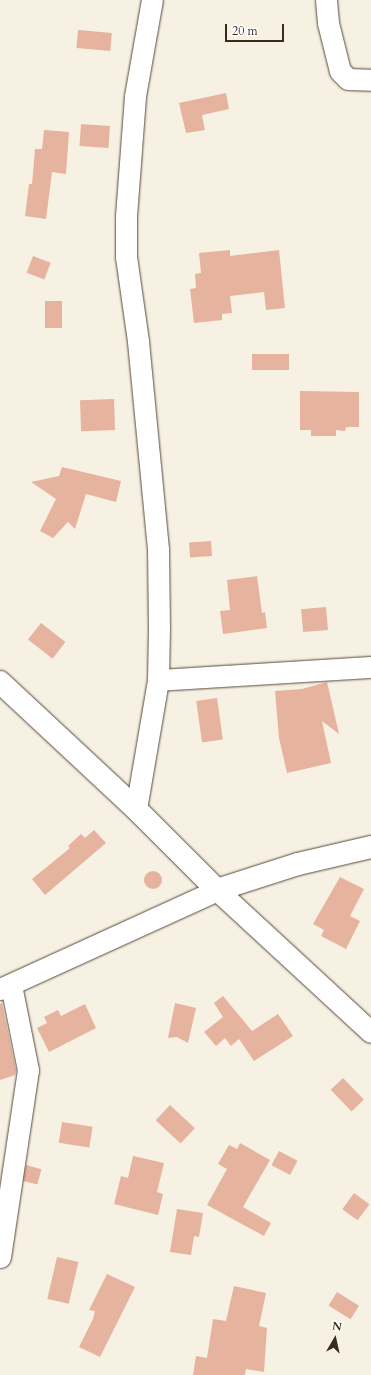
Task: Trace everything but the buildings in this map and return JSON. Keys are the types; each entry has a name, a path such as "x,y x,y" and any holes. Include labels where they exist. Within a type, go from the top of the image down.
{"street":[{"path":"136,809 158,680 158,548 138,342 126,257 128,178 135,96 152,0"},
{"path":"326,0 328,23 340,72 348,79 371,80"},
{"path":"158,680 371,667"},
{"path":"0,682 136,809 217,890 371,1032"},
{"path":"0,1257 28,1070 6,987 217,890 291,866 371,847"}]}
